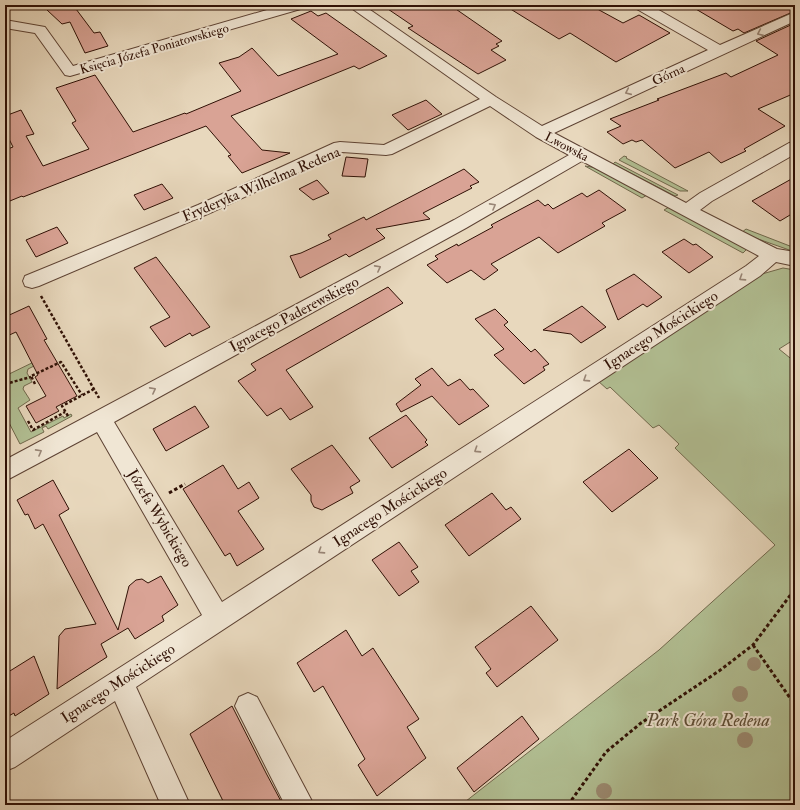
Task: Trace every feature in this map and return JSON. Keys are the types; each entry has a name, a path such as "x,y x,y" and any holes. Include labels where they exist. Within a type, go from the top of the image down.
{"street":[{"name":"Księcia Józefa Poniatowskiego","path":"5,24 40,30 70,72 299,5"},
{"name":"Lwowska","path":"354,5 542,133 738,238 784,257"},
{"path":"640,5 720,51"},
{"name":"Górna","path":"542,133 553,126 795,16"},
{"name":"Fryderyka Wilhelma Redena","path":"32,281 204,209 340,147 386,150 492,100"},
{"path":"688,210 706,197 795,147"},
{"name":"Ignacego Paderewskiego","path":"5,471 101,409 499,202 562,167 582,154"},
{"name":"Ignacego Mościckiego","path":"5,757 753,271 784,257"},
{"name":"Józefa Wybickiego","path":"101,409 218,618"},
{"path":"120,682 176,805"},
{"path":"248,706 300,805"}],"path":[{"path":"32,281 94,389 101,409"},
{"path":"5,384 31,376 61,362 82,396"},
{"path":"31,376 36,384"},
{"path":"68,416 62,406 76,400 94,389"},
{"path":"28,421 33,430 65,412"},
{"path":"168,494 185,484"},
{"path":"568,805 606,752 641,723 719,671 753,645 795,589"},
{"path":"753,645 795,705"}],"green space":[{"path":"624,156 688,191 680,191 619,160"},
{"path":"615,162 678,195 675,196 613,164"},
{"path":"585,166 598,168 647,195 642,198"},
{"path":"669,207 747,249 743,253 664,210"},
{"path":"746,229 795,248 795,252 741,233"},
{"name":"Park Góra Redena","path":"783,268 795,270 795,339 779,349 795,362 795,405 790,409 795,413 795,805 461,805 659,650 775,545 675,448 679,444 659,425 653,428 610,387 607,389 598,381 762,274"},
{"path":"38,360 36,365 28,369 27,373 32,382 24,386 23,389 30,400 18,408 31,432 63,416 64,418 71,414 72,416 48,429 46,426 42,428 44,432 20,444 5,415 5,376"}],"building":[{"path":"61,5 73,5 94,33 100,32 108,46 85,53 70,22 62,24 47,10"},
{"path":"382,5 450,5 502,41 496,44 499,46 491,50 506,60 478,74 408,28 413,26"},
{"path":"504,5 590,5 623,23 639,15 670,33 616,62 570,33 559,39"},
{"path":"689,5 795,5 795,11 744,33 738,29 733,31"},
{"path":"311,11 318,16 326,13 387,56 359,69 354,66 231,116 262,150 290,153 242,173 228,156 231,155 206,126 5,203 5,150 13,147 5,131 5,116 21,110 34,134 26,136 43,166 89,149 72,123 76,121 56,88 95,75 133,132 185,113 186,114 241,91 219,63 239,57 252,48 278,76 338,54 291,19"},
{"path":"795,23 795,93 758,109 785,126 744,149 746,151 721,163 709,152 675,168 642,140 636,142 632,140 623,144 607,132 621,126 610,119 659,100 657,99 726,73 731,77 778,55 756,41"},
{"path":"426,100 442,114 408,130 392,115"},
{"path":"346,157 368,159 365,177 342,176"},
{"path":"464,169 479,182 470,186 472,188 423,213 430,219 376,229 385,238 349,257 346,254 300,278 290,256 301,253 331,239 328,235 364,217 366,220"},
{"path":"795,177 795,212 780,221 752,201"},
{"path":"317,180 329,193 313,200 299,189"},
{"path":"162,184 173,198 144,210 134,195"},
{"path":"599,190 626,210 602,223 605,226 558,253 539,237 491,264 498,270 484,280 471,270 447,283 427,265 438,259 435,256 457,244 458,246 493,227 491,225 538,200 545,206 548,204 553,209 582,193 587,197"},
{"path":"57,227 68,243 36,257 26,240"},
{"path":"684,239 693,245 696,244 713,257 689,273 662,252"},
{"path":"156,257 210,327 192,336 190,333 165,347 150,327 170,317 134,268"},
{"path":"634,274 662,297 647,307 643,304 618,320 606,290"},
{"path":"388,287 403,303 286,370 313,407 290,420 281,408 267,416 238,381 256,370 251,364"},
{"path":"29,306 47,339 44,340 77,396 56,407 59,411 36,423 26,406 46,396 35,377 38,375 16,332 5,337 5,317"},
{"path":"582,306 606,327 581,343 571,334 543,330"},
{"path":"495,309 508,322 504,325 531,352 535,349 549,364 543,367 545,370 524,384 494,355 504,349 475,319"},
{"path":"432,368 448,386 460,379 470,390 473,389 489,406 459,425 432,396 401,412 396,404 421,385 415,379"},
{"path":"195,406 209,427 166,451 153,429"},
{"path":"406,415 427,440 425,442 428,445 392,468 369,438"},
{"path":"332,445 360,481 350,487 353,493 322,510 314,507 311,501 311,495 291,469"},
{"path":"629,449 658,478 612,512 583,482"},
{"path":"223,465 238,489 249,482 259,498 238,511 264,549 237,566 230,553 225,556 183,489"},
{"path":"53,480 69,509 59,515 118,630 129,586 136,580 142,579 148,583 161,576 178,605 162,616 164,621 135,639 128,628 101,644 107,657 57,689 59,636 65,629 96,624 43,524 35,529 28,514 25,515 17,500"},
{"path":"492,493 506,510 511,507 521,519 469,556 445,525"},
{"path":"399,542 418,567 411,571 419,582 399,596 372,560"},
{"path":"531,606 558,640 497,687 486,673 491,669 475,647"},
{"path":"346,630 362,656 373,648 419,719 407,727 426,758 377,796 358,765 365,759 323,686 314,692 297,663"},
{"path":"34,656 49,694 15,716 14,713 5,718 5,674"},
{"path":"232,706 283,805 225,805 190,734"},
{"path":"522,716 539,739 474,792 457,768"}]}
